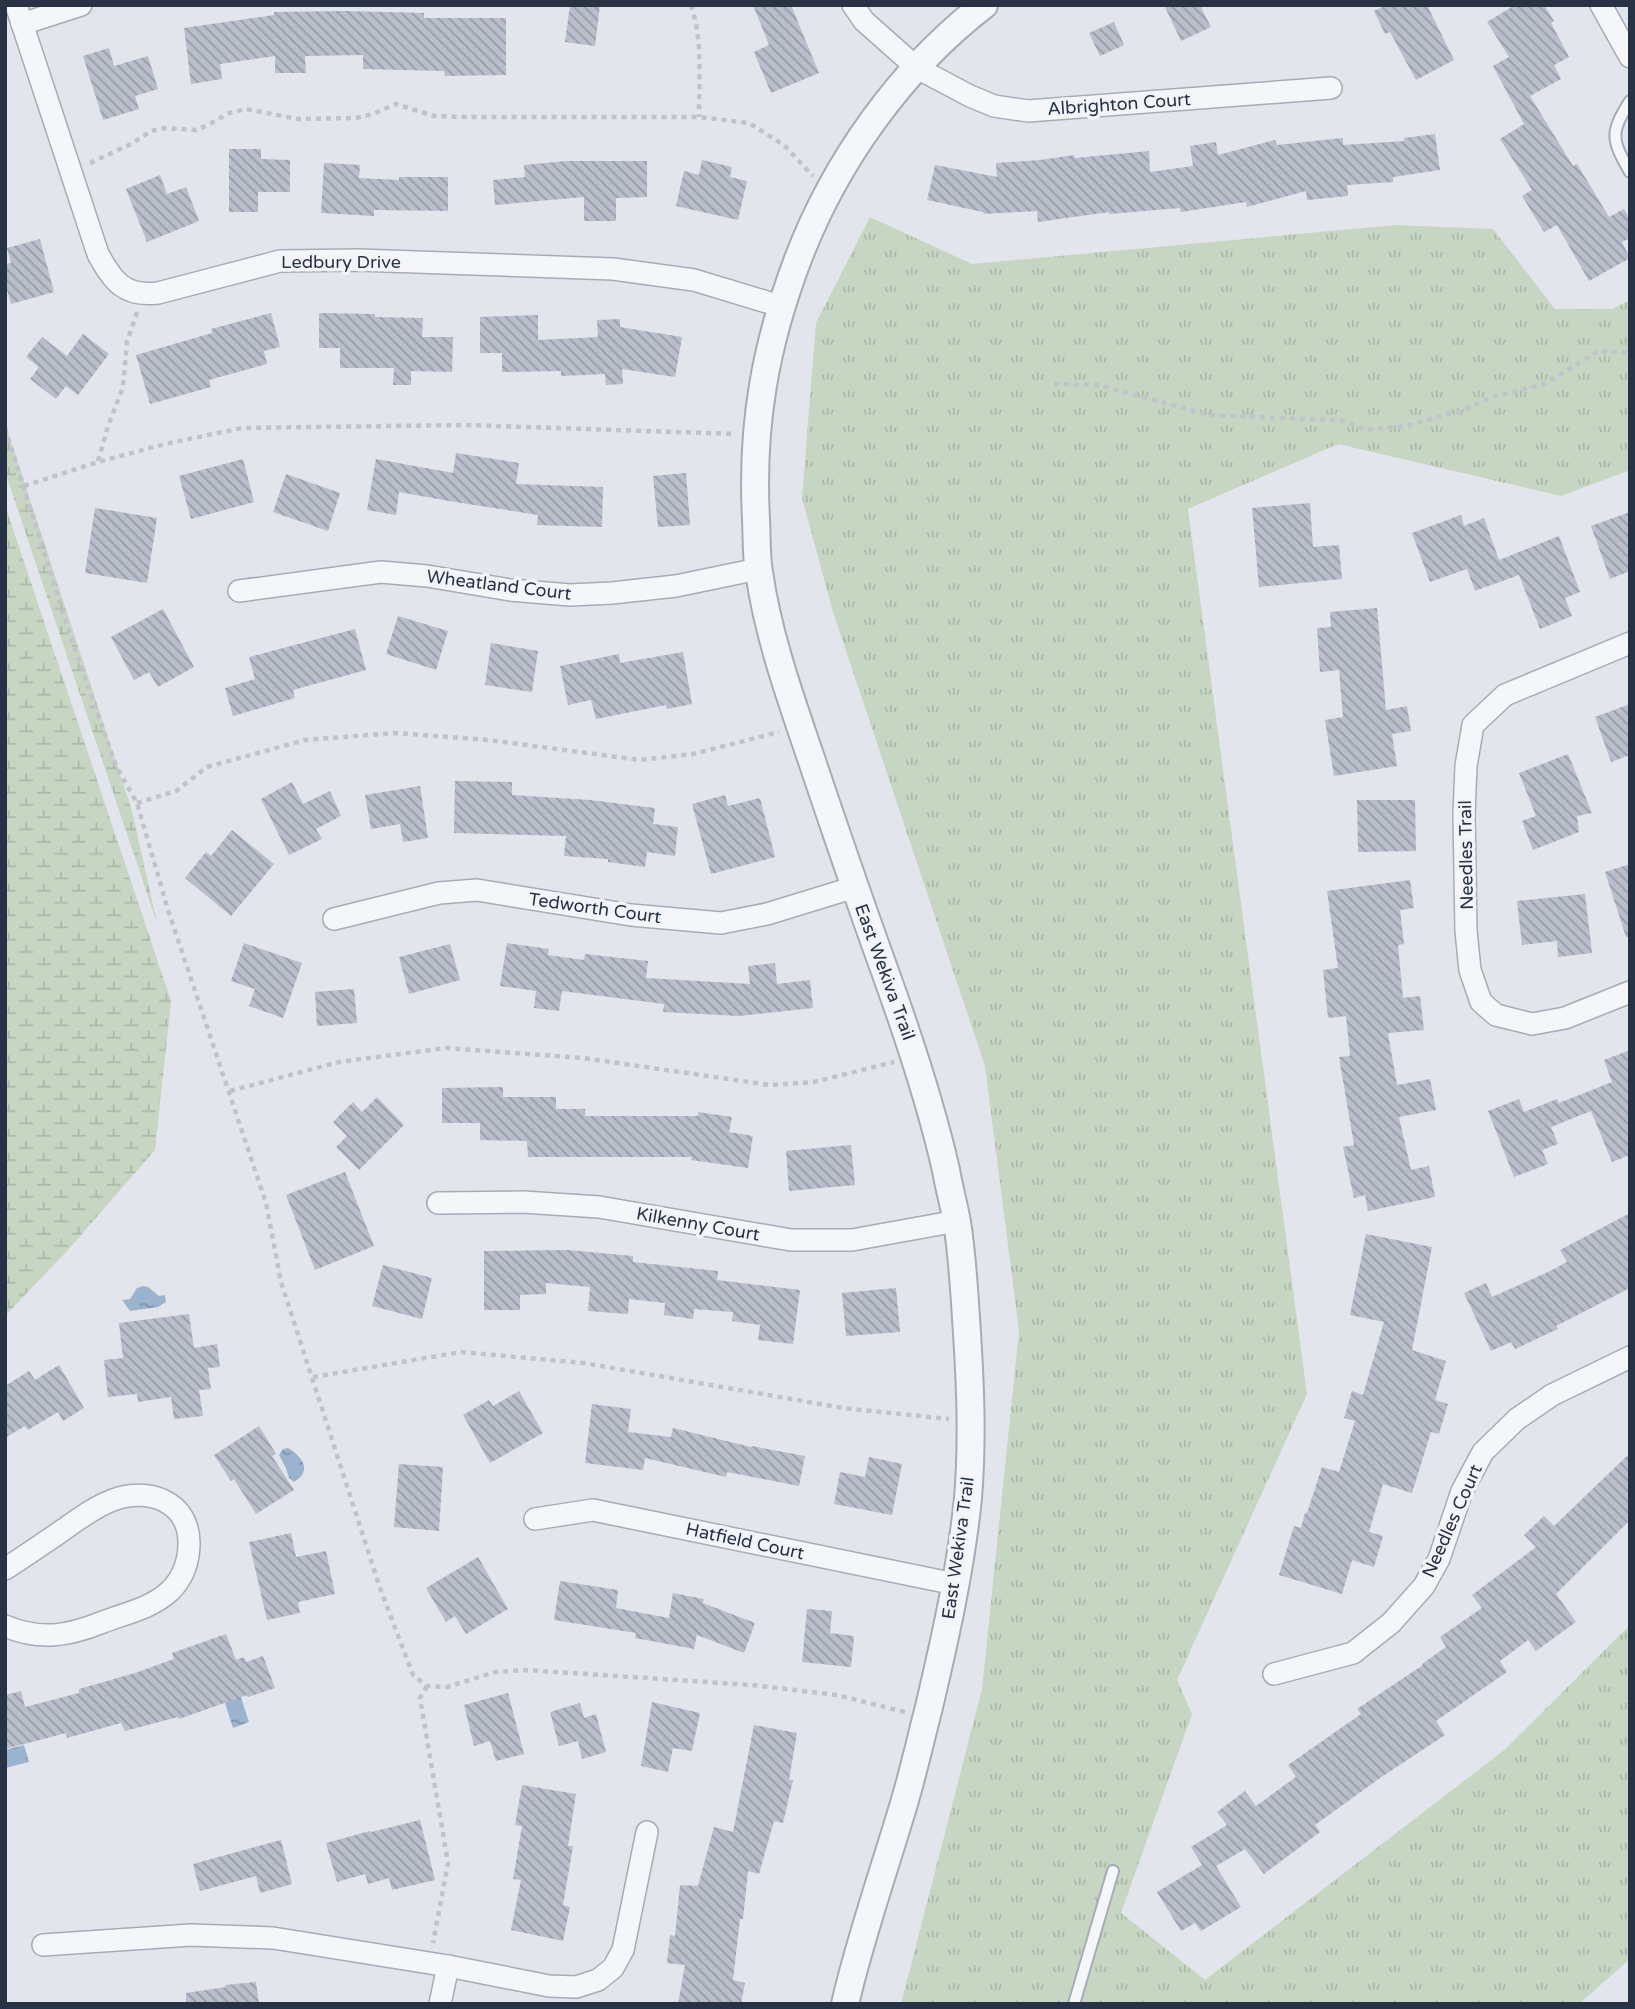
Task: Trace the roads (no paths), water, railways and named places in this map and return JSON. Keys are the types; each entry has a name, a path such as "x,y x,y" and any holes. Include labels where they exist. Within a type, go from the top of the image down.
{"street":[{"path":"19,14 81,5"},
{"name":"Albrighton Court","path":"853,5 864,21 916,68 994,106 1028,111 1331,88"},
{"name":"East Wekiva Trail","path":"845,2004 854,1965 907,1796 943,1649 955,1584 968,1497 971,1422 966,1316 957,1221 934,1120 915,1057 771,636 758,569 755,434 763,379 780,306 808,233 828,192 885,106 916,68 955,28 984,5"},
{"path":"1601,5 1630,57"},
{"name":"Ledbury Drive","path":"19,14 98,254 110,276 127,290 143,295 159,293 280,261 358,260 612,269 694,280 780,306"},
{"name":"Wheatland Court","path":"239,591 381,572 427,576 510,590 570,595 676,586 758,569"},
{"name":"Needles Trail","path":"1630,643 1505,695 1473,725 1466,766 1464,814 1467,944 1470,970 1481,1002 1496,1015 1532,1024 1565,1018 1630,992"},
{"name":"Tedworth Court","path":"334,919 439,893 477,890 631,915 721,923 767,914 855,887"},
{"name":"Kilkenny Court","path":"439,1203 523,1202 599,1207 791,1240 852,1240 957,1221"},
{"name":"Needles Court","path":"1274,1674 1353,1653 1391,1623 1424,1586 1439,1559 1462,1491 1483,1452 1517,1419 1552,1395 1630,1357"},
{"path":"5,1569 93,1509 127,1496 160,1498 170,1503 182,1515 189,1530 188,1563 182,1577 154,1603 84,1630 56,1636 23,1633 5,1626"},
{"name":"Hatfield Court","path":"535,1519 593,1510 955,1584"},
{"path":"43,1945 191,1935 273,1938 439,1964 549,1986 576,1987 598,1980 613,1968 623,1950 647,1832"},
{"path":"439,1964 440,2004"}],"lane":[{"path":"1630,101 1616,124 1616,144 1630,172"},
{"path":"1074,2004 1113,1871"}],"water":[{"path":"143,1286 159,1296 165,1295 166,1302 158,1307 130,1311 122,1300 130,1299 137,1288"},
{"path":"288,1448 298,1455 304,1469 300,1478 294,1482 289,1478 279,1455 283,1449"},
{"path":"239,1692 249,1722 233,1728 223,1697"},
{"path":"24,1745 29,1762 5,1768 5,1750"}]}
